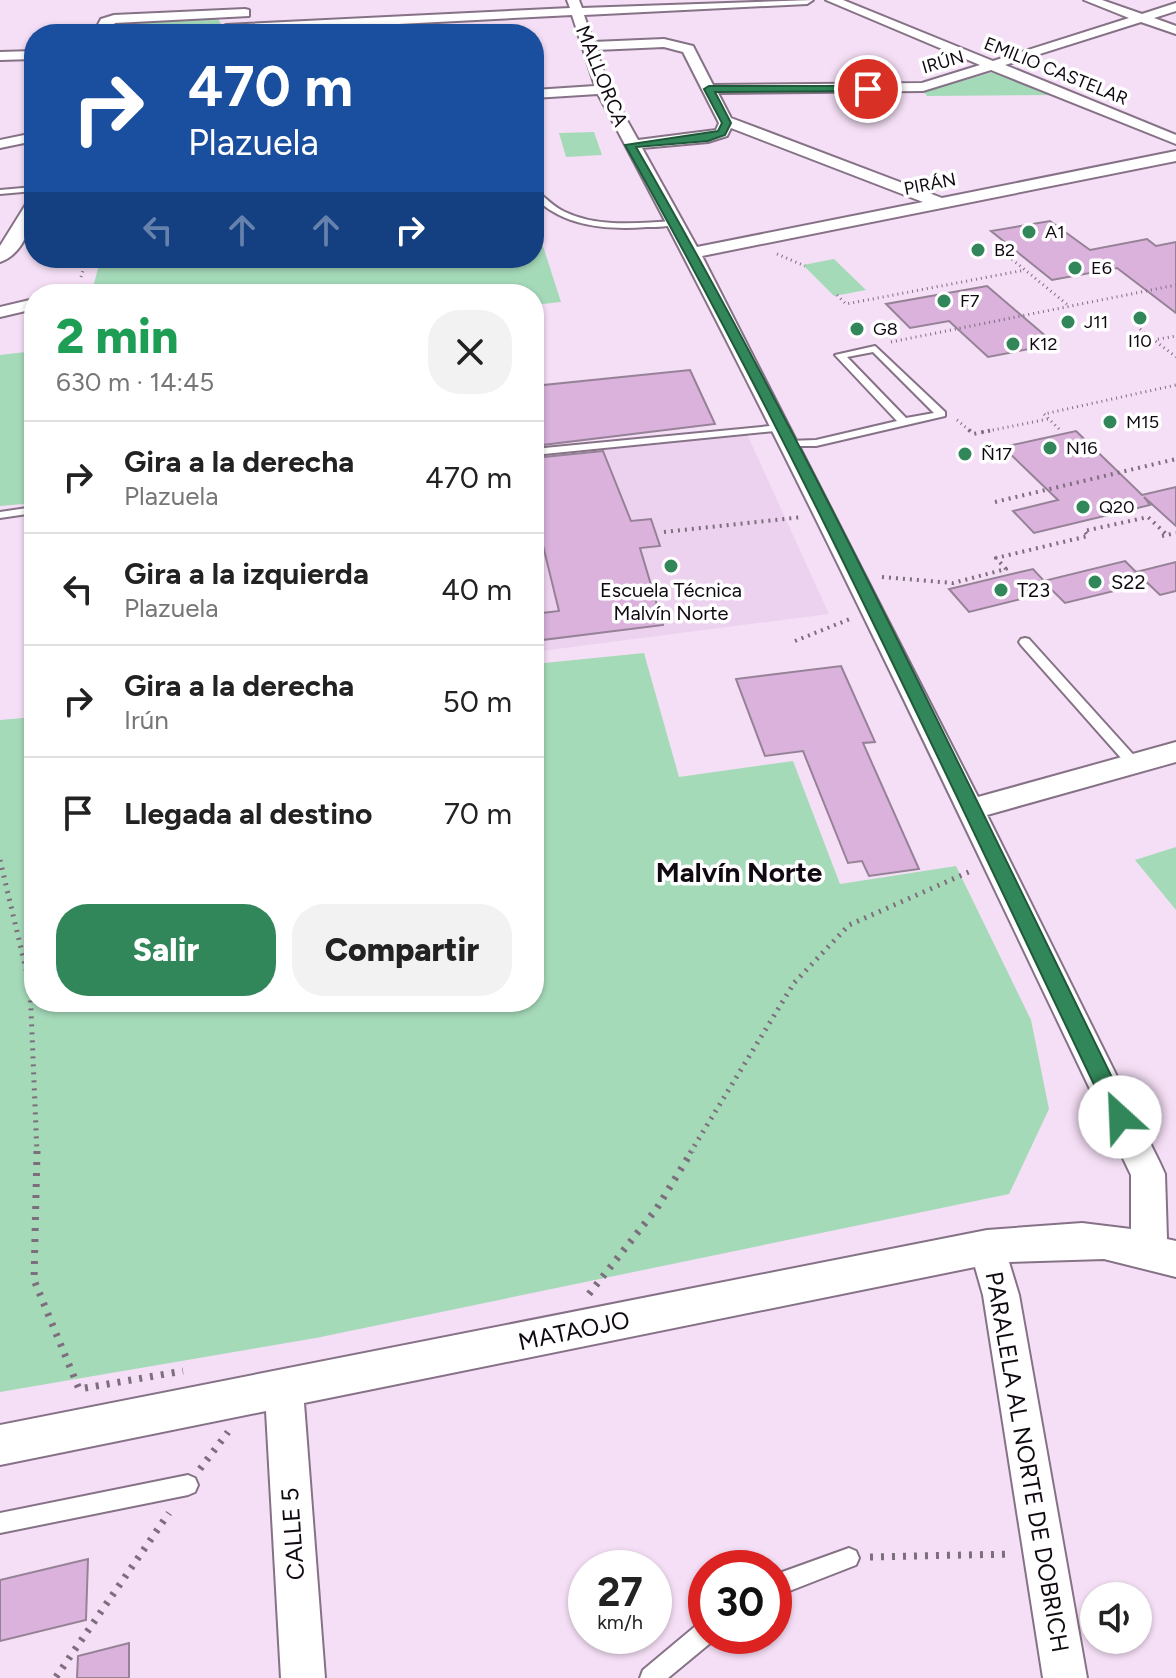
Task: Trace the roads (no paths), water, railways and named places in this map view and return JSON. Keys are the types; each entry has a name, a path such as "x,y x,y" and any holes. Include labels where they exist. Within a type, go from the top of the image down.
{"street":[{"path":"322,24 575,6 807,0"},
{"name":"EMILIO CASTELAR","path":"832,0 1176,140"},
{"path":"1090,0 1176,30"},
{"name":"MALLORCA","path":"575,6 603,90 630,145 692,253 857,576 1148,1174 1163,1254"},
{"name":"IRÚN","path":"709,89 914,88 1176,7"},
{"path":"106,24 108,21 250,10 232,24"},
{"path":"589,46 652,43 682,47 691,54 725,121 722,133 708,138 630,145"},
{"path":"0,56 24,55"},
{"path":"544,93 603,90"},
{"path":"725,121 938,202"},
{"path":"0,144 24,139"},
{"name":"PIRÁN","path":"692,253 1176,156"},
{"path":"0,257 24,225"},
{"path":"0,312 24,306"},
{"path":"973,809 1176,752"},
{"name":"MATAOJO","path":"0,1445 987,1247 1076,1238 1163,1254"},
{"name":"PARALELA AL NORTE DE DOBRICH","path":"987,1247 1001,1295 1065,1678"},
{"name":"CALLE 5","path":"270,1393 303,1678"}],"lane":[{"path":"0,192 24,190"},
{"path":"544,201 552,208 585,221 627,226 674,223"},
{"path":"544,451 785,436 816,443 941,414 875,349 840,355 904,422"},
{"path":"0,515 24,511"},
{"path":"1025,642 1134,764"},
{"path":"0,1523 188,1485"},
{"path":"792,1579 849,1558"},
{"path":"651,1678 688,1647"}],"place":[{"name":"A1","path":"1029,232"},
{"name":"B2","path":"978,250"},
{"name":"E6","path":"1075,268"},
{"name":"F7","path":"944,301"},
{"name":"I10","path":"1140,318"},
{"name":"J11","path":"1068,322"},
{"name":"G8","path":"857,329"},
{"name":"K12","path":"1013,344"},
{"name":"M15","path":"1110,422"},
{"name":"N16","path":"1050,448"},
{"name":"Ñ17","path":"965,454"},
{"name":"Q20","path":"1083,507"},
{"name":"Escuela Técnica Malvín Norte","path":"671,566"},
{"name":"S22","path":"1095,582"},
{"name":"T23","path":"1001,590"}],"district":[{"name":"Malvín Norte","path":"739,872"}]}
